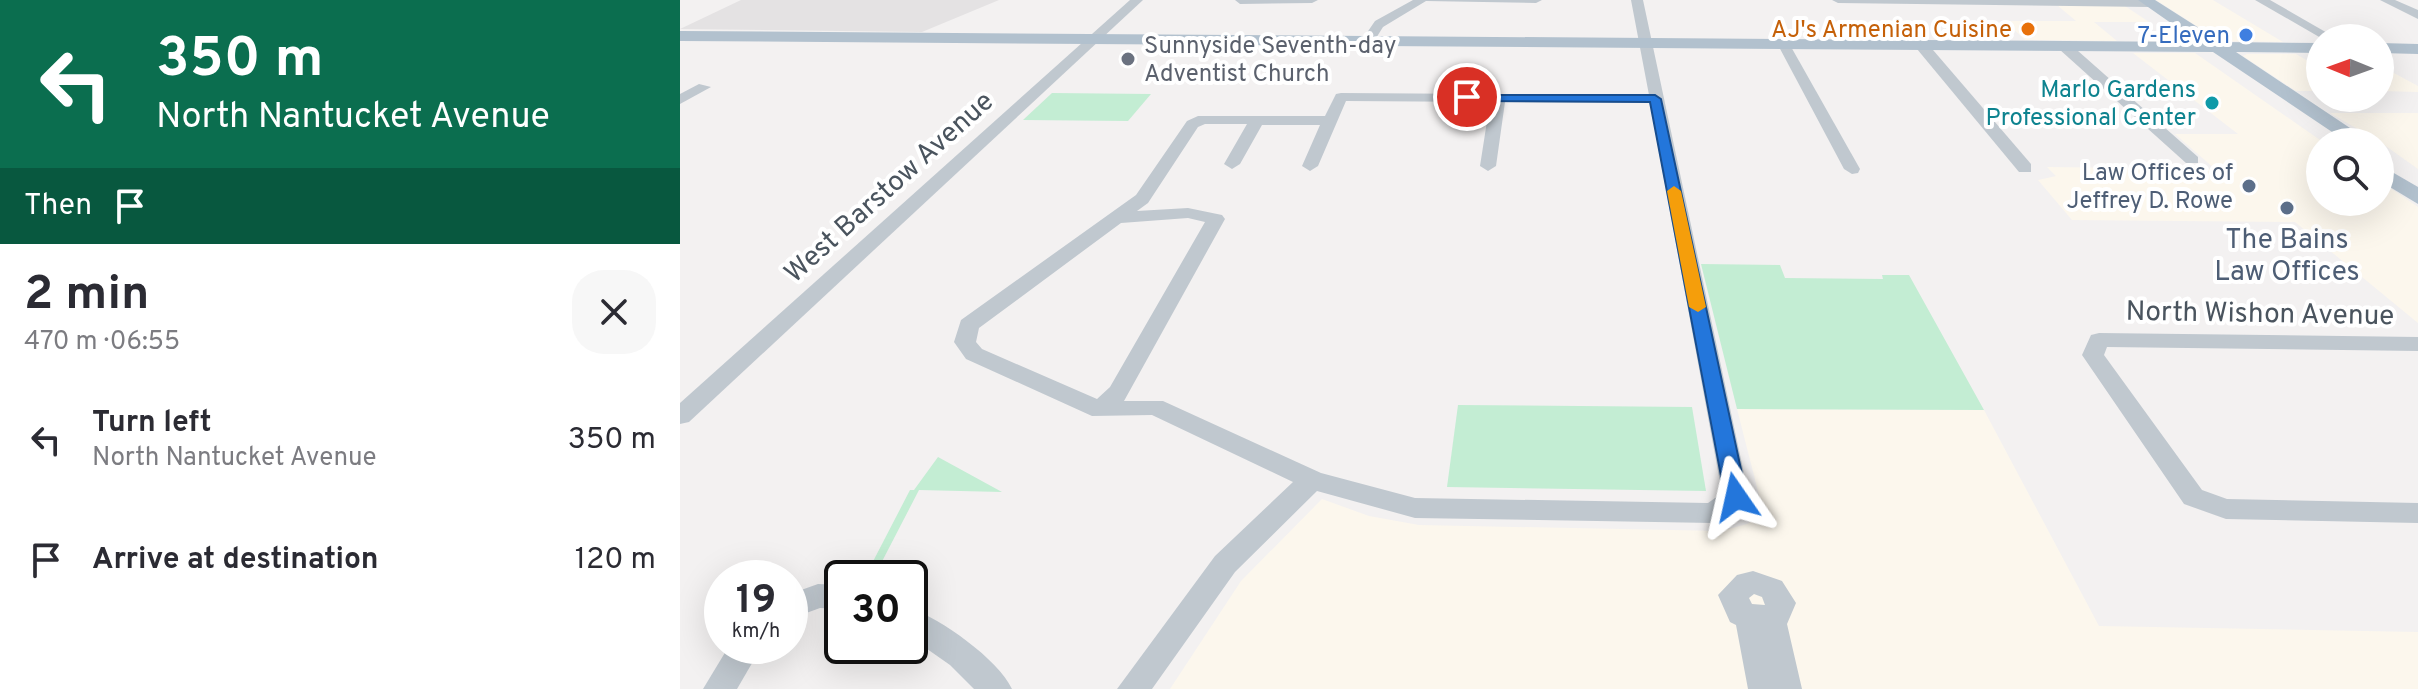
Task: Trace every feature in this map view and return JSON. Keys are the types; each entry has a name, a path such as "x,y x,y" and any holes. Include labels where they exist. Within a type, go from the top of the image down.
{"main road":[{"path":"2138,1 2197,47 2316,128"},
{"path":"2138,1 2340,128"},
{"path":"680,36 2306,48"},
{"path":"2394,48 2418,49"},
{"path":"2394,164 2418,180"},
{"path":"2394,181 2418,197"}],"street":[{"name":"West Barstow Avenue","path":"680,416 1137,0"},
{"path":"1240,1 1312,0"},
{"path":"1368,40 1379,24 1421,0"},
{"path":"1431,0 1536,1"},
{"path":"1330,121 1203,119 1192,124 1142,199 969,325 965,342 974,354 1100,410 1155,407 1312,480 1363,497 1415,508 1713,513 1736,497 1637,0"},
{"path":"1838,0 2138,1"},
{"path":"2261,0 2306,25"},
{"path":"2386,0 2418,15"},
{"path":"1784,45 1852,169"},
{"path":"1922,46 2025,168"},
{"path":"2064,46 2192,160"},
{"path":"680,87 704,87 680,100"},
{"path":"1310,166 1341,97 1655,99"},
{"path":"1488,166 1498,97"},
{"path":"1232,164 1257,120"},
{"path":"1100,410 1119,392 1216,219 1188,213 1117,218"},
{"name":"North Wishon Avenue","path":"2418,344 2099,340 2093,355 2193,497 2226,509 2418,513"},
{"path":"1133,689 1225,564 1312,480"},
{"path":"1764,689 1761,618 1786,689"},
{"path":"928,633 961,655 996,689"},
{"path":"719,689 735,664"}],"shaded area":[{"path":"741,0 999,0 922,32 680,29"},
{"path":"2156,0 2213,0 2283,42 2220,41"},
{"path":"2057,5 2125,6 2149,22 2094,22 2117,41 2025,40 2005,21 2076,21"},
{"path":"2133,53 2195,53 2306,130 2306,216 2394,216 2394,191 2418,207 2418,323 2295,222 2072,220 2038,180 2056,176 2047,167 2215,169 2175,134 2238,134"},
{"path":"2296,54 2306,60 2306,91 2296,91 2243,56"},
{"path":"2394,73 2418,86 2418,92 2394,91"},
{"path":"2330,113 2418,113 2418,169 2394,152 2394,128 2356,128"},
{"path":"1737,409 1984,410 2099,626 2418,632 2418,689 1170,689 1241,581 1322,499 1369,516 1419,525 1721,531 1747,524 1755,519 1761,503"}],"green space":[{"path":"1052,93 1151,94 1128,121 1023,120"},
{"path":"1701,264 1780,265 1785,278 1883,279 1882,275 1909,275 1984,410 1737,409"},
{"path":"1458,405 1692,407 1706,491 1447,487"},
{"path":"938,457 1002,492 919,490 883,560 874,560 910,490 914,490"}],"slow traffic":[{"path":"1674,191 1698,307"}],"place":[{"name":"AJ's Armenian Cuisine","path":"2028,29"},
{"name":"7-Eleven","path":"2246,35"},
{"name":"Sunnyside Seventh-day Adventist Church","path":"1128,59"},
{"name":"Marlo Gardens Professional Center","path":"2212,103"},
{"name":"Law Offices of Jeffrey D. Rowe","path":"2249,186"},
{"name":"The Bains Law Offices","path":"2287,208"}],"route":[{"path":"1467,97 1655,99 1736,497"}]}
